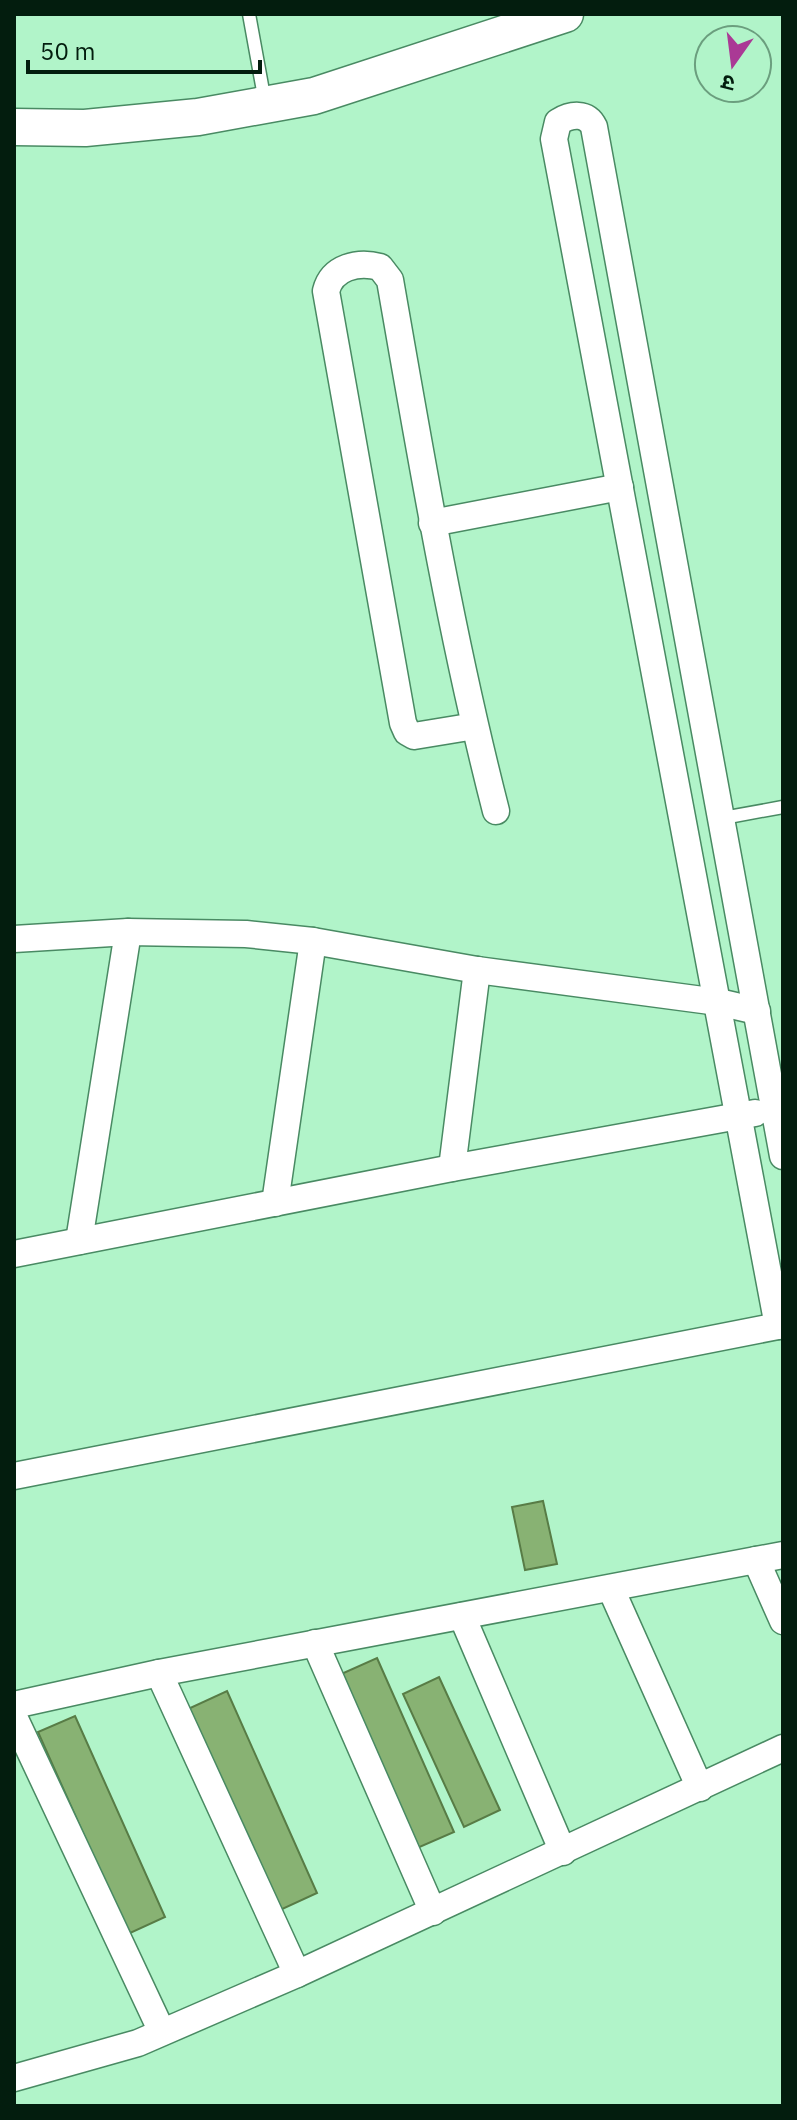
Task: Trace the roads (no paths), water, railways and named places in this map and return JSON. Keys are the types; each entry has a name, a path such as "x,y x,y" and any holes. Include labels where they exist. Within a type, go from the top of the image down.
{"main road":[{"path":"14,127 85,128 198,117 314,96 530,28 565,14"}],"street":[{"path":"14,1476 780,1326 554,139 558,122 574,116 591,120 594,127 783,1156"},
{"path":"475,726 414,736 407,732 403,723 326,291 333,274 340,269 369,264 380,267 390,280 432,523 496,811"},
{"path":"432,523 620,487"},
{"path":"14,939 128,932 246,934 313,941 477,970 718,1002 757,1011"},
{"path":"79,1241 128,932"},
{"path":"275,1203 313,941"},
{"path":"452,1168 477,970"},
{"path":"14,1254 774,1108"},
{"path":"14,1705 159,1673 783,1555"},
{"path":"756,1560 783,1621"},
{"path":"611,1589 700,1788"},
{"path":"462,1616 563,1852"},
{"path":"315,1643 433,1912"},
{"path":"159,1673 297,1974"},
{"path":"14,1717 162,2032"},
{"path":"15,2076 138,2043 433,1912 783,1748"}],"lane":[{"path":"249,14 266,105"},
{"path":"723,818 783,807"}]}
